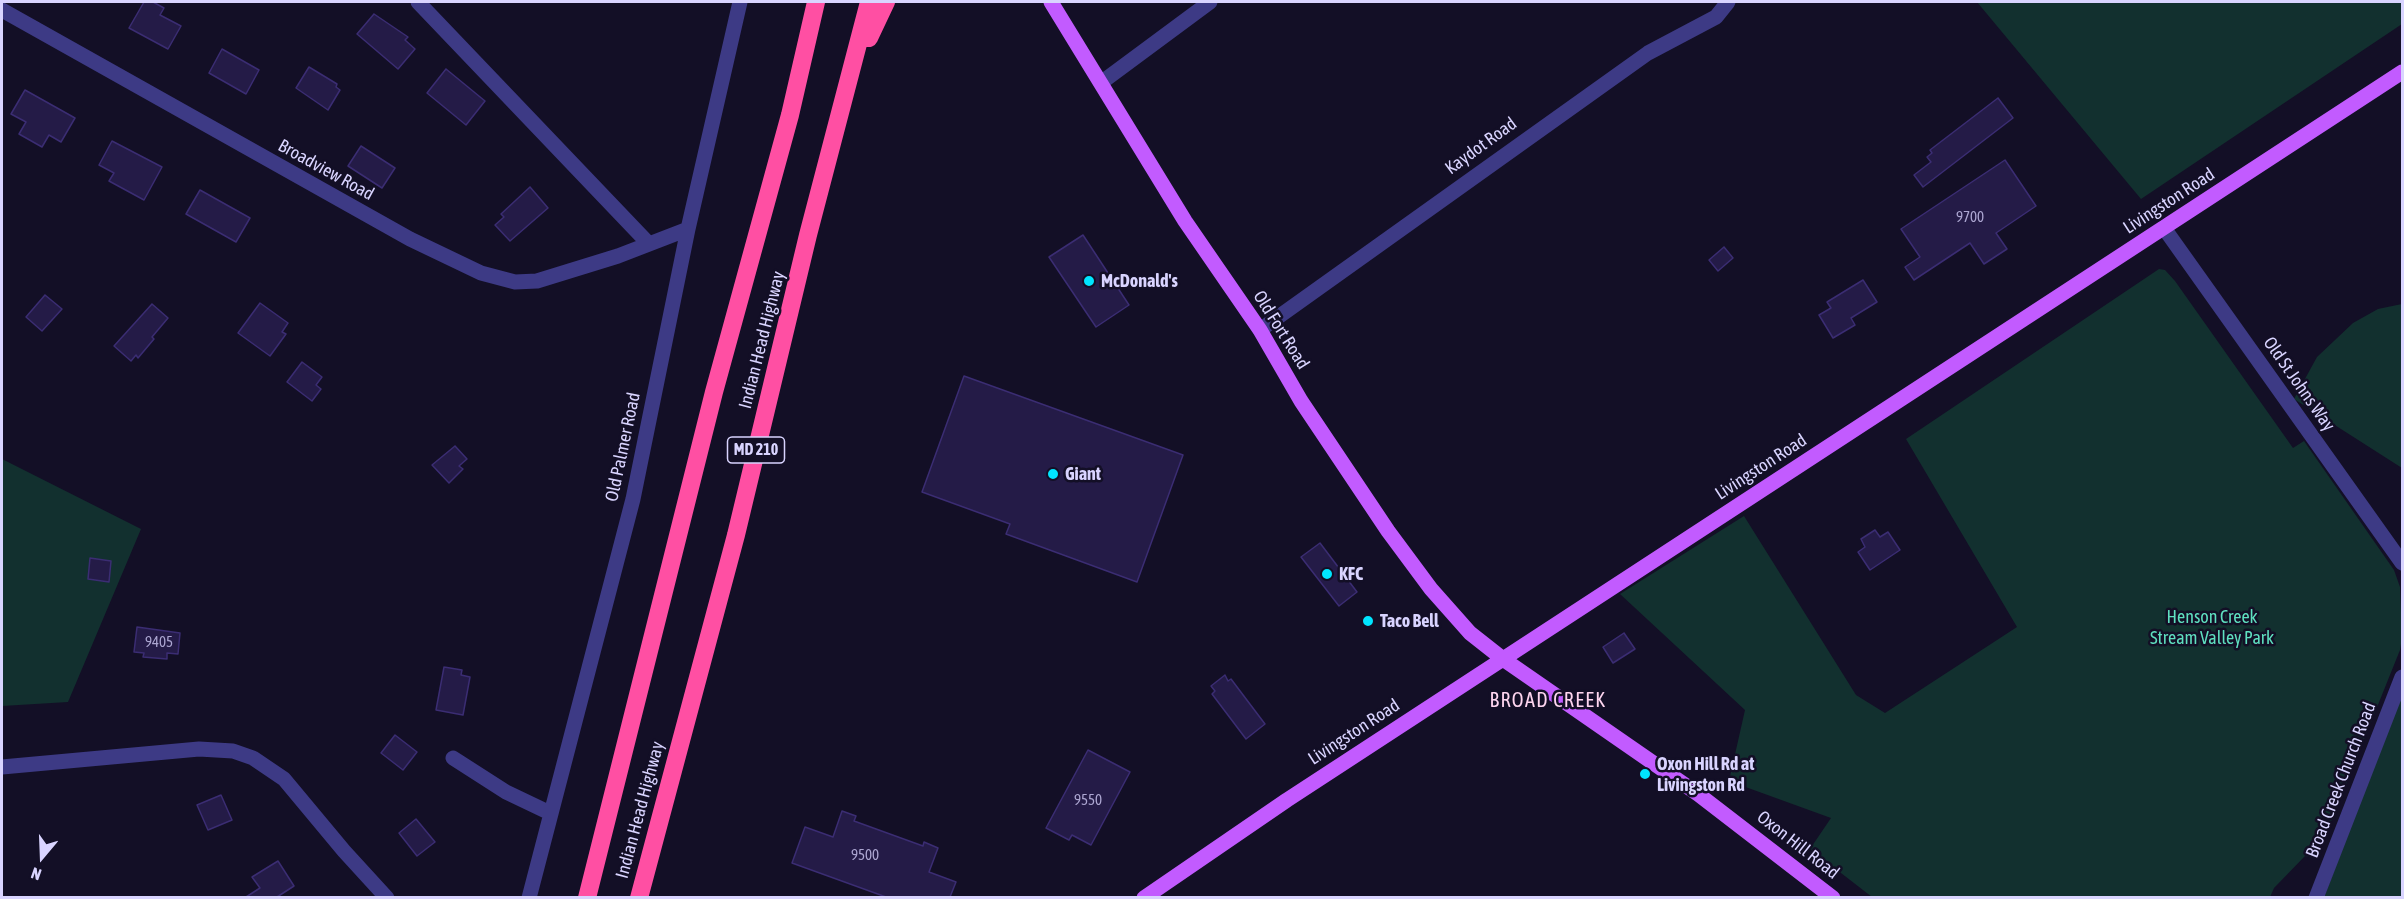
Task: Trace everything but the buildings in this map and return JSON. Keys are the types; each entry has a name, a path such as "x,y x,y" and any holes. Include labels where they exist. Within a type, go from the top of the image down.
{"highway":[{"name":"Indian Head Highway","path":"587,897 714,392 790,115 816,2"},
{"name":"Indian Head Highway","path":"639,897 736,535 869,2"},
{"path":"845,98 886,2"}],"main road":[{"name":"Old Fort Road","path":"1051,2 1185,221 1260,330 1301,400 1388,531 1431,589 1470,633 1503,659"},
{"name":"Livingston Road","path":"1144,897 1287,800 2403,72"},
{"name":"Oxon Hill Road","path":"1503,659 1698,794 1833,897"}],"street":[{"path":"418,2 649,244"},
{"name":"Old Palmer Road","path":"530,897 633,499 688,230 740,2"},
{"path":"1102,82 1210,2"},
{"name":"Kaydot Road","path":"1260,330 1648,53 1716,16 1728,2"},
{"name":"Broadview Road","path":"2,10 411,239 481,273 515,282 537,281 688,230"},
{"name":"Old St Johns Way","path":"2164,228 2403,563"},
{"name":"Broad Creek Church Road","path":"2316,897 2403,677"},
{"path":"2,767 199,749 233,751 253,758 284,779 344,852 387,897"},
{"path":"453,758 506,792 550,813"}],"green space":[{"path":"1977,2 2402,2 2402,24 2141,199"},
{"name":"Henson Creek Stream Valley Park","path":"2159,269 2165,270 2175,281 2293,448 2304,441 2394,570 2400,587 2402,638 2400,650 2316,859 2305,856 2274,888 2270,897 1872,897 1810,849 1831,818 1729,781 1745,710 1620,594 1744,516 1856,695 1885,713 2017,627 1906,439"},
{"path":"2402,304 2402,468 2294,399 2317,357 2353,323 2378,309"},
{"path":"2,459 141,529 68,702 2,706"},
{"path":"2402,687 2402,897 2324,898"}],"place":[{"name":"McDonald's","path":"1089,281"},
{"name":"Giant","path":"1053,474"},
{"name":"KFC","path":"1327,574"},
{"name":"Taco Bell","path":"1368,621"},
{"name":"Oxon Hill Rd at Livingston Rd","path":"1645,774"}],"district":[{"name":"BROAD CREEK","path":"1548,701"}]}
